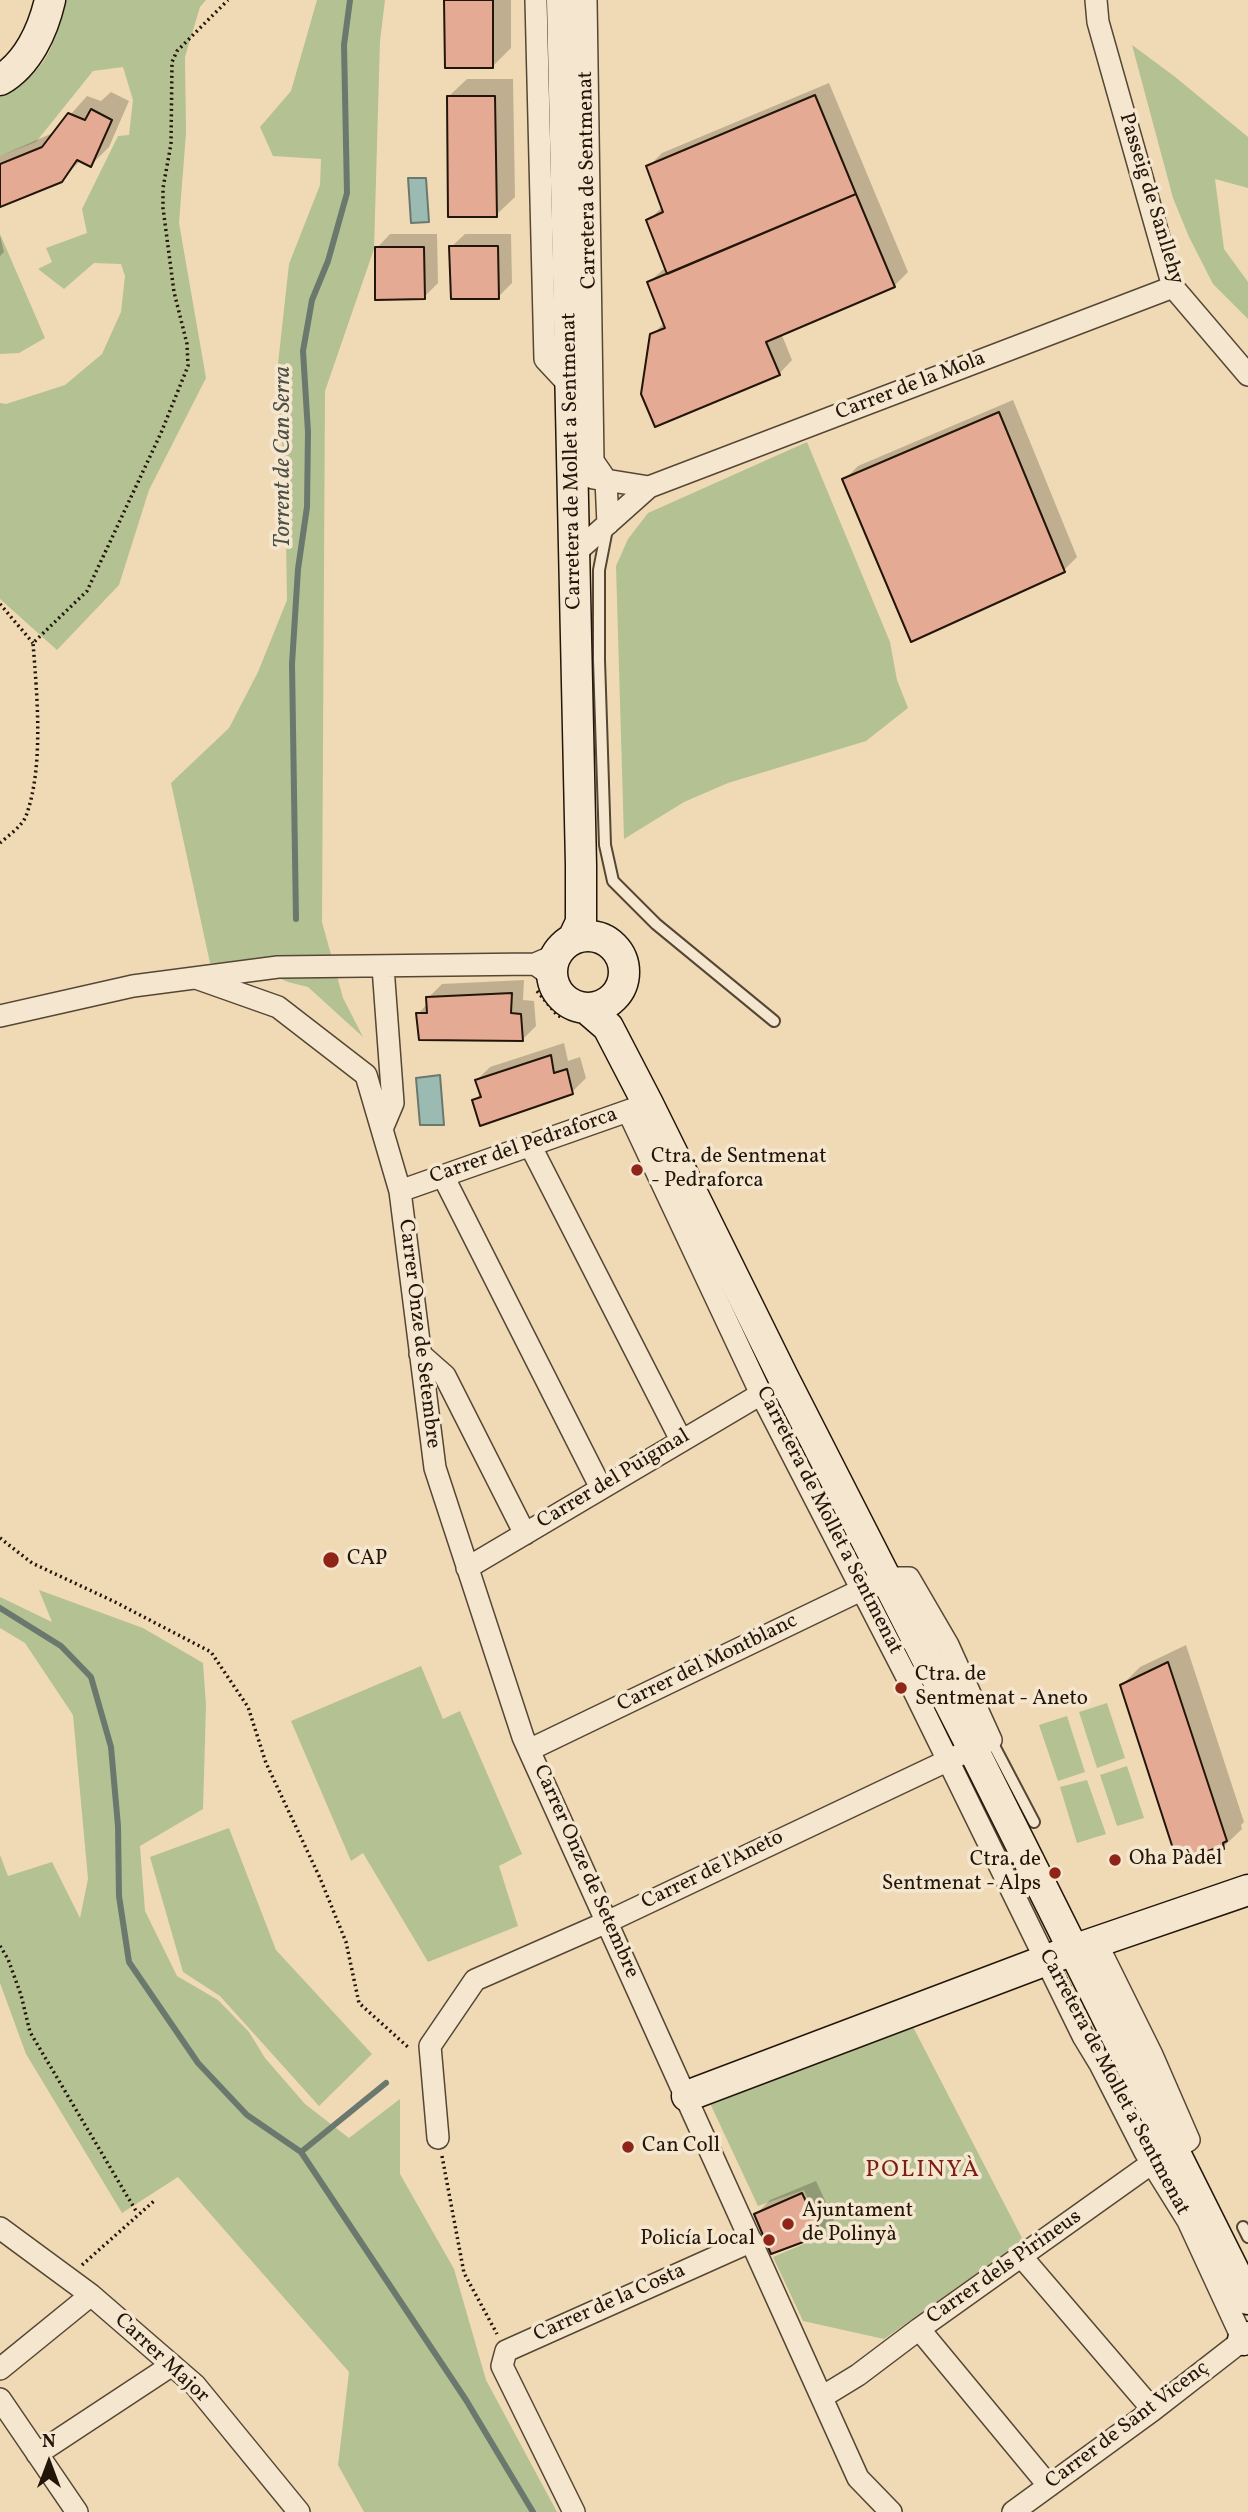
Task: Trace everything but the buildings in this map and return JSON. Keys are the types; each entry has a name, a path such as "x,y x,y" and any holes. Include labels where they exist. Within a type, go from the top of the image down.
{"street":[{"path":"0,80 10,74 31,48 41,30 50,0"},
{"path":"536,0 545,359 572,388"},
{"name":"Carretera de Mollet a Sentmenat","path":"562,0 575,553 565,949"},
{"name":"Carretera de Sentmenat","path":"586,0 593,461 606,480 608,524"},
{"name":"Passeig de Sanllehy","path":"1096,0 1098,22 1173,287 1247,372"},
{"name":"Carrer de la Mola","path":"575,553 649,487 1173,287"},
{"path":"574,475 649,487"},
{"path":"0,1016 86,995 278,967 383,967 610,942 620,955 625,971 621,987 602,1012 571,1004 558,993 565,949"},
{"path":"382,1129 393,1103 383,967"},
{"name":"Carrer Onze de Setembre","path":"196,978 278,1007 366,1075 400,1191 435,1468 529,1750 858,2477 891,2512"},
{"name":"Carretera de Mollet a Sentmenat","path":"602,1012 638,1107 761,1394 970,1749 1248,2299"},
{"name":"Carretera de Mollet a Sentmenat","path":"638,1107 778,1366 874,1584"},
{"name":"Carrer del Pedraforca","path":"400,1191 638,1107"},
{"path":"530,1145 681,1440"},
{"path":"443,1176 601,1488"},
{"path":"420,1354 445,1376 525,1534"},
{"name":"Carrer del Puigmal","path":"467,1568 761,1394"},
{"name":"Carrer del Montblanc","path":"529,1750 874,1584"},
{"name":"Carrer de l'Aneto","path":"438,2138 430,2046 475,1980 607,1922 970,1749"},
{"path":"687,2096 1072,1951 1248,1890"},
{"name":"Carretera de Mollet a Sentmenat","path":"1171,2151 1188,2221 1246,2339"},
{"name":"Carrer dels Pirineus","path":"822,2398 1171,2151"},
{"name":"Carrer Major","path":"0,2228 91,2295 195,2385 299,2512"},
{"name":"Carrer de la Costa","path":"506,2351 752,2241"},
{"path":"1021,2256 1153,2410"},
{"path":"0,2369 91,2295"},
{"path":"919,2329 1049,2486"},
{"name":"Carrer de Sant Vicenç","path":"1013,2512 1246,2339"},
{"path":"506,2351 502,2366 574,2512"},
{"path":"37,2454 77,2425 172,2365"},
{"path":"0,2399 77,2512"}],"lane":[{"path":"608,524 599,570 599,660 605,845 613,881 656,924 774,1021"},
{"path":"970,1749 1034,1822"}],"path":[{"path":"33,643 87,591 161,433 188,366 187,344 174,292 163,208 163,188 171,144 172,62 177,51 228,0"},
{"path":"0,604 33,643 38,730 34,779 25,819 0,844"},
{"path":"0,1538 32,1563 211,1652 248,1707 266,1763 320,1878 346,1942 359,2003 413,2051"},
{"path":"0,1946 8,1959 21,1995 30,2032 136,2211"},
{"path":"438,2138 464,2273 506,2351"},
{"path":"68,2278 154,2201"}],"green space":[{"path":"65,0 206,0 200,7 185,57 186,133 179,223 206,378 149,490 119,585 57,650 0,599 0,403 6,404 65,385 102,354 121,312 125,276 121,264 94,263 64,289 38,269 52,262 46,248 87,233 82,209 118,136 129,135 133,100 123,67 93,71 36,142 0,156 0,97 29,77 43,62 54,40"},
{"path":"317,0 385,0 380,41 374,249 325,391 322,922 343,998 363,1037 308,987 288,982 243,963 210,963 171,783 229,728 258,672 287,600 285,474 276,382 289,264 320,185 321,159 273,156 260,127 291,91"},
{"path":"1132,45 1248,137 1248,188 1215,179 1224,249 1248,282 1248,319 1213,284 1189,237 1173,198"},
{"path":"0,234 45,338 19,353 0,354"},
{"path":"807,442 890,642 897,680 908,708 866,741 728,783 684,802 624,839 616,566 628,539 648,513"},
{"path":"39,1590 143,1628 203,1663 206,1705 203,1809 140,1846 145,1911 177,1976 218,2000 249,2032 265,2058 305,2104 349,2138 400,2099 400,2174 454,2269 486,2380 557,2512 364,2512 338,2465 349,2372 178,2177 122,2213 26,2054 0,1983 0,1855 8,1876 52,1862 80,1918 88,1879 73,1715 25,1643 0,1628 0,1597 52,1622"},
{"path":"421,1666 443,1719 460,1711 522,1854 499,1866 518,1926 428,1962 363,1853 351,1861 291,1721"},
{"path":"1107,1703 1125,1758 1097,1768 1079,1712"},
{"path":"1067,1716 1085,1772 1058,1781 1039,1725"},
{"path":"1127,1766 1144,1818 1117,1826 1100,1775"},
{"path":"1087,1780 1106,1834 1077,1843 1060,1787"},
{"path":"229,1828 276,1950 372,2054 319,2106 220,1996 183,1972 150,1857"},
{"path":"910,2021 1023,2240 884,2339 803,2321 773,2257 825,2235 804,2190 758,2206 708,2099"}],"water":[{"path":"408,178 426,178 429,222 411,223"},
{"path":"440,1075 444,1125 420,1125 416,1078"}],"waterway":[{"name":"Torrent de Can Serra","path":"296,919 292,664 298,569 307,507 308,432 303,351 312,300 328,261 347,193 344,45 350,0"},
{"path":"0,1608 61,1646 91,1677 111,1747 118,1826 119,1896 129,1962 198,2063 247,2115 301,2152 466,2400 533,2512"},
{"path":"301,2152 386,2083"}],"place":[{"name":"Ctra. de Sentmenat - Pedraforca","path":"637,1170"},
{"name":"CAP","path":"331,1560"},
{"name":"Ctra. de Sentmenat - Aneto","path":"901,1688"},
{"name":"Oha Pàdel","path":"1115,1860"},
{"name":"Ctra. de Sentmenat - Alps","path":"1055,1873"},
{"name":"Can Coll","path":"628,2147"},
{"name":"Ajuntament de Polinyà","path":"788,2224"},
{"name":"Policía Local","path":"769,2240"}],"district":[{"name":"POLINYÀ","path":"923,2172"}]}
